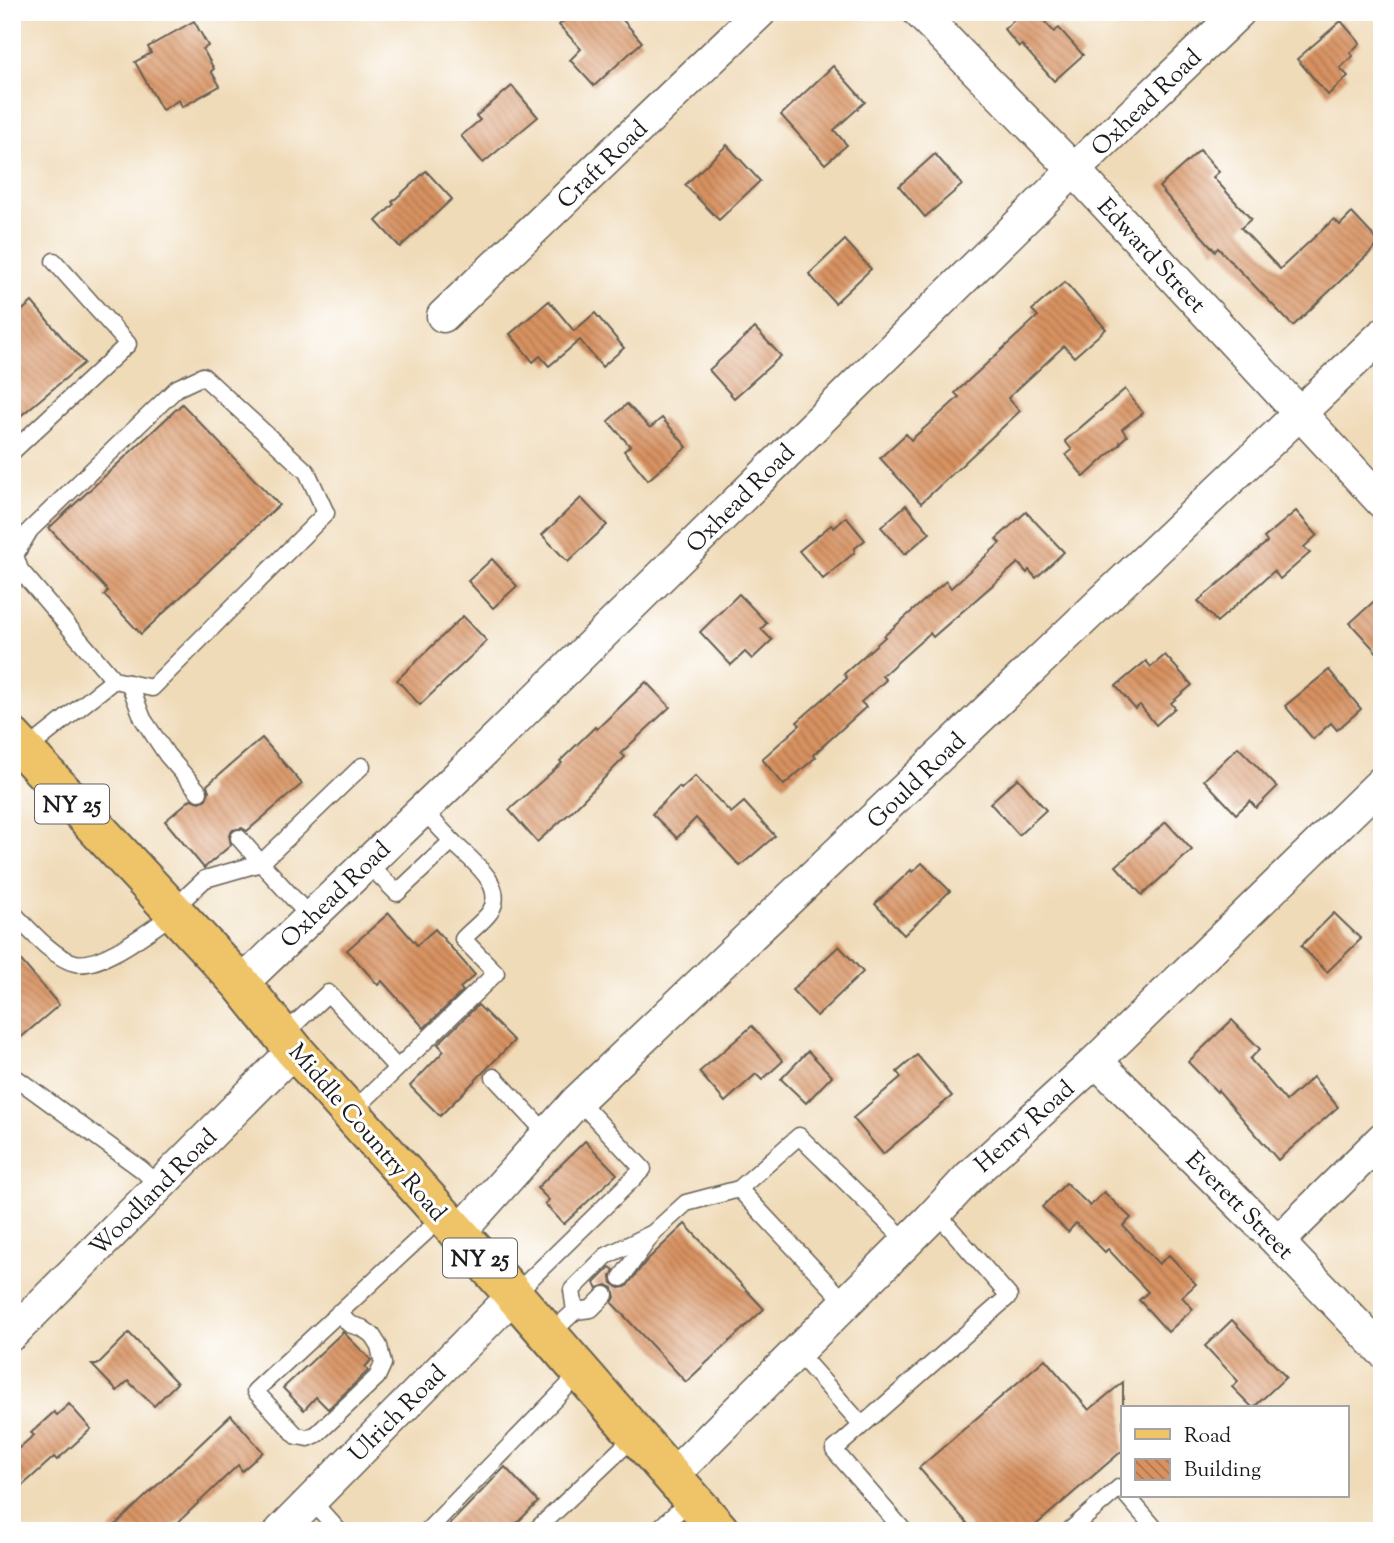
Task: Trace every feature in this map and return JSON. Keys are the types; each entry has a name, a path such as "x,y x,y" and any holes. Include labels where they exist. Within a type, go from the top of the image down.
{"main road":[{"name":"Middle Country Road","path":"18,744 241,984 351,1113 442,1233 514,1295 562,1323 581,1372 720,1531"}],"street":[{"name":"Craft Road","path":"443,316 760,12"},
{"name":"Edward Street","path":"919,12 1074,170 1382,502"},
{"name":"Oxhead Road","path":"241,984 423,810 1074,170 1239,12"},
{"name":"Gould Road","path":"442,1233 547,1134 578,1100 1382,335"},
{"name":"Henry Road","path":"682,1488 797,1352 970,1176 1096,1061 1382,782"},
{"name":"Woodland Road","path":"12,1334 160,1186 288,1042"},
{"name":"Everett Street","path":"1096,1061 1278,1242 1382,1351"},
{"path":"1278,1242 1382,1139"},
{"name":"Ulrich Road","path":"281,1531 514,1295"}],"lane":[{"path":"12,452 128,344 54,261"},
{"path":"18,744 121,682 152,688 326,513 307,472 203,376 177,388 30,530 16,555 20,570 121,682 167,755 199,792"},
{"path":"12,912 58,955 74,963 88,964 121,949 173,911 205,879 261,863 362,766"},
{"path":"351,1113 496,974 463,939 490,912 495,900 492,883 423,810"},
{"path":"239,838 310,918"},
{"path":"368,863 397,893 453,841"},
{"path":"288,1042 328,993 397,1068"},
{"path":"12,1075 141,1168 160,1186"},
{"path":"494,1077 547,1134"},
{"path":"514,1295 643,1169 578,1100"},
{"path":"621,1279 653,1233 686,1203 739,1189 799,1136 906,1242"},
{"path":"739,1189 846,1303"},
{"path":"904,1531 834,1450 1009,1296 936,1212"},
{"path":"339,1312 349,1324 372,1335 379,1346 383,1364 377,1377 317,1434 308,1438 297,1436 255,1391 339,1312 442,1233"},
{"path":"562,1323 572,1290 606,1256 653,1233"},
{"path":"562,1323 591,1310 605,1295"},
{"path":"797,1352 862,1425"},
{"path":"427,1531 581,1372"},
{"path":"535,1531 636,1435"},
{"path":"1069,1531 1119,1487 1121,1489"},
{"path":"656,1531 682,1488"},
{"path":"1129,1498 1157,1531"},
{"path":"311,1500 339,1531"}],"building":[{"path":"573,12 616,12 642,42 594,86 570,60 581,49 559,25"},
{"path":"1023,12 1036,12 1054,32 1059,28 1083,55 1054,81 1004,29"},
{"path":"194,21 208,46 203,49 220,86 182,107 179,100 162,110 135,62 151,53 148,47"},
{"path":"1341,21 1360,43 1350,53 1353,56 1340,68 1348,76 1328,95 1297,59"},
{"path":"833,66 865,102 834,130 847,145 825,164 781,115"},
{"path":"512,86 538,117 483,163 461,136 480,120 476,116"},
{"path":"727,145 760,181 719,220 685,185"},
{"path":"1200,150 1219,172 1213,177 1251,219 1241,228 1280,269 1334,219 1340,225 1352,213 1380,243 1293,326 1218,248 1215,251 1159,187"},
{"path":"935,154 962,185 925,217 899,186"},
{"path":"426,171 452,199 400,247 376,221 394,204 392,202"},
{"path":"845,240 871,269 835,303 809,274"},
{"path":"1065,282 1106,329 1074,357 1064,346 1008,398 1020,411 921,503 880,458 906,434 911,440 959,397 955,393 1038,316 1032,310"},
{"path":"549,301 574,331 595,313 624,348 602,367 580,340 549,366 540,356 533,362 510,334"},
{"path":"32,302 84,363 12,423 12,319"},
{"path":"755,328 781,356 734,398 709,370"},
{"path":"1125,389 1143,413 1122,429 1127,436 1084,477 1066,455 1072,450 1065,441"},
{"path":"182,404 279,505 141,634 104,595 108,591 49,528"},
{"path":"627,404 650,428 662,418 687,447 648,480 624,451 630,446 608,421"},
{"path":"581,498 607,525 568,562 542,535"},
{"path":"906,505 930,533 905,554 881,527"},
{"path":"1296,511 1317,535 1304,547 1310,553 1280,579 1274,571 1217,622 1198,601 1267,542 1264,538"},
{"path":"1026,512 1064,552 1036,578 1018,563 933,637 930,633 882,676 886,680 861,702 866,707 784,785 762,759 800,725 797,722 847,678 844,674 884,636 946,581 951,588 1000,543 996,539"},
{"path":"846,517 865,540 823,579 799,551 831,525 834,528"},
{"path":"492,559 517,586 493,608 468,581"},
{"path":"739,594 767,623 761,629 772,640 752,659 745,652 731,665 700,632"},
{"path":"1382,594 1382,658 1350,623"},
{"path":"463,616 487,641 420,705 397,680"},
{"path":"1165,655 1192,685 1171,703 1175,708 1156,725 1140,705 1135,709 1116,686 1146,661 1151,667"},
{"path":"1329,670 1361,709 1337,730 1331,723 1313,739 1285,706"},
{"path":"646,682 670,707 621,753 625,757 571,812 537,842 509,810"},
{"path":"262,738 302,784 247,831 242,828 233,830 229,835 231,845 204,868 165,821 191,799 200,802 206,799 209,791 207,785"},
{"path":"1238,747 1277,787 1256,808 1250,801 1236,814 1204,780"},
{"path":"695,776 731,813 744,802 775,836 740,866 696,818 677,838 652,814 679,787 681,789"},
{"path":"1018,778 1046,810 1019,835 990,803"},
{"path":"1166,822 1192,850 1142,895 1116,866"},
{"path":"922,863 950,891 904,935 875,904"},
{"path":"389,913 417,945 435,929 475,975 460,988 463,991 424,1028 382,981 378,985 347,950"},
{"path":"1334,913 1361,939 1327,972 1301,946"},
{"path":"839,946 863,972 817,1016 792,990"},
{"path":"12,950 59,1005 12,1045"},
{"path":"478,1005 514,1041 440,1116 410,1086 444,1051 438,1044"},
{"path":"1232,1020 1260,1049 1250,1059 1286,1101 1313,1077 1338,1107 1278,1160 1218,1090 1217,1092 1188,1062"},
{"path":"752,1026 783,1061 762,1080 756,1074 725,1102 699,1072"},
{"path":"808,1051 832,1076 806,1103 781,1079"},
{"path":"917,1055 952,1096 883,1154 853,1118 901,1077 897,1072"},
{"path":"585,1141 617,1174 564,1224 545,1204 549,1200 537,1188"},
{"path":"1066,1183 1090,1206 1104,1192 1131,1218 1123,1226 1159,1264 1169,1255 1196,1284 1182,1297 1193,1309 1168,1332 1139,1300 1148,1292 1108,1249 1105,1252 1076,1223 1068,1232 1042,1207"},
{"path":"685,1224 764,1309 686,1382 612,1303 615,1297 613,1288 607,1285 598,1288 594,1283 610,1267 614,1270 612,1283 619,1288 626,1287 647,1260"},
{"path":"1232,1320 1286,1377 1255,1406 1251,1406 1232,1387 1238,1381 1205,1346"},
{"path":"343,1332 371,1360 365,1367 368,1371 328,1409 316,1397 304,1410 283,1388"},
{"path":"129,1333 177,1383 154,1406 128,1381 117,1391 92,1365 97,1365"},
{"path":"1045,1359 1089,1410 1123,1382 1121,1452 1029,1531 974,1531 919,1468"},
{"path":"69,1404 91,1429 57,1460 54,1457 12,1495 12,1454 34,1435 31,1433 54,1412 57,1415"},
{"path":"231,1415 263,1452 242,1471 238,1465 169,1531 109,1531"},
{"path":"505,1467 538,1502 509,1531 443,1531"}]}
